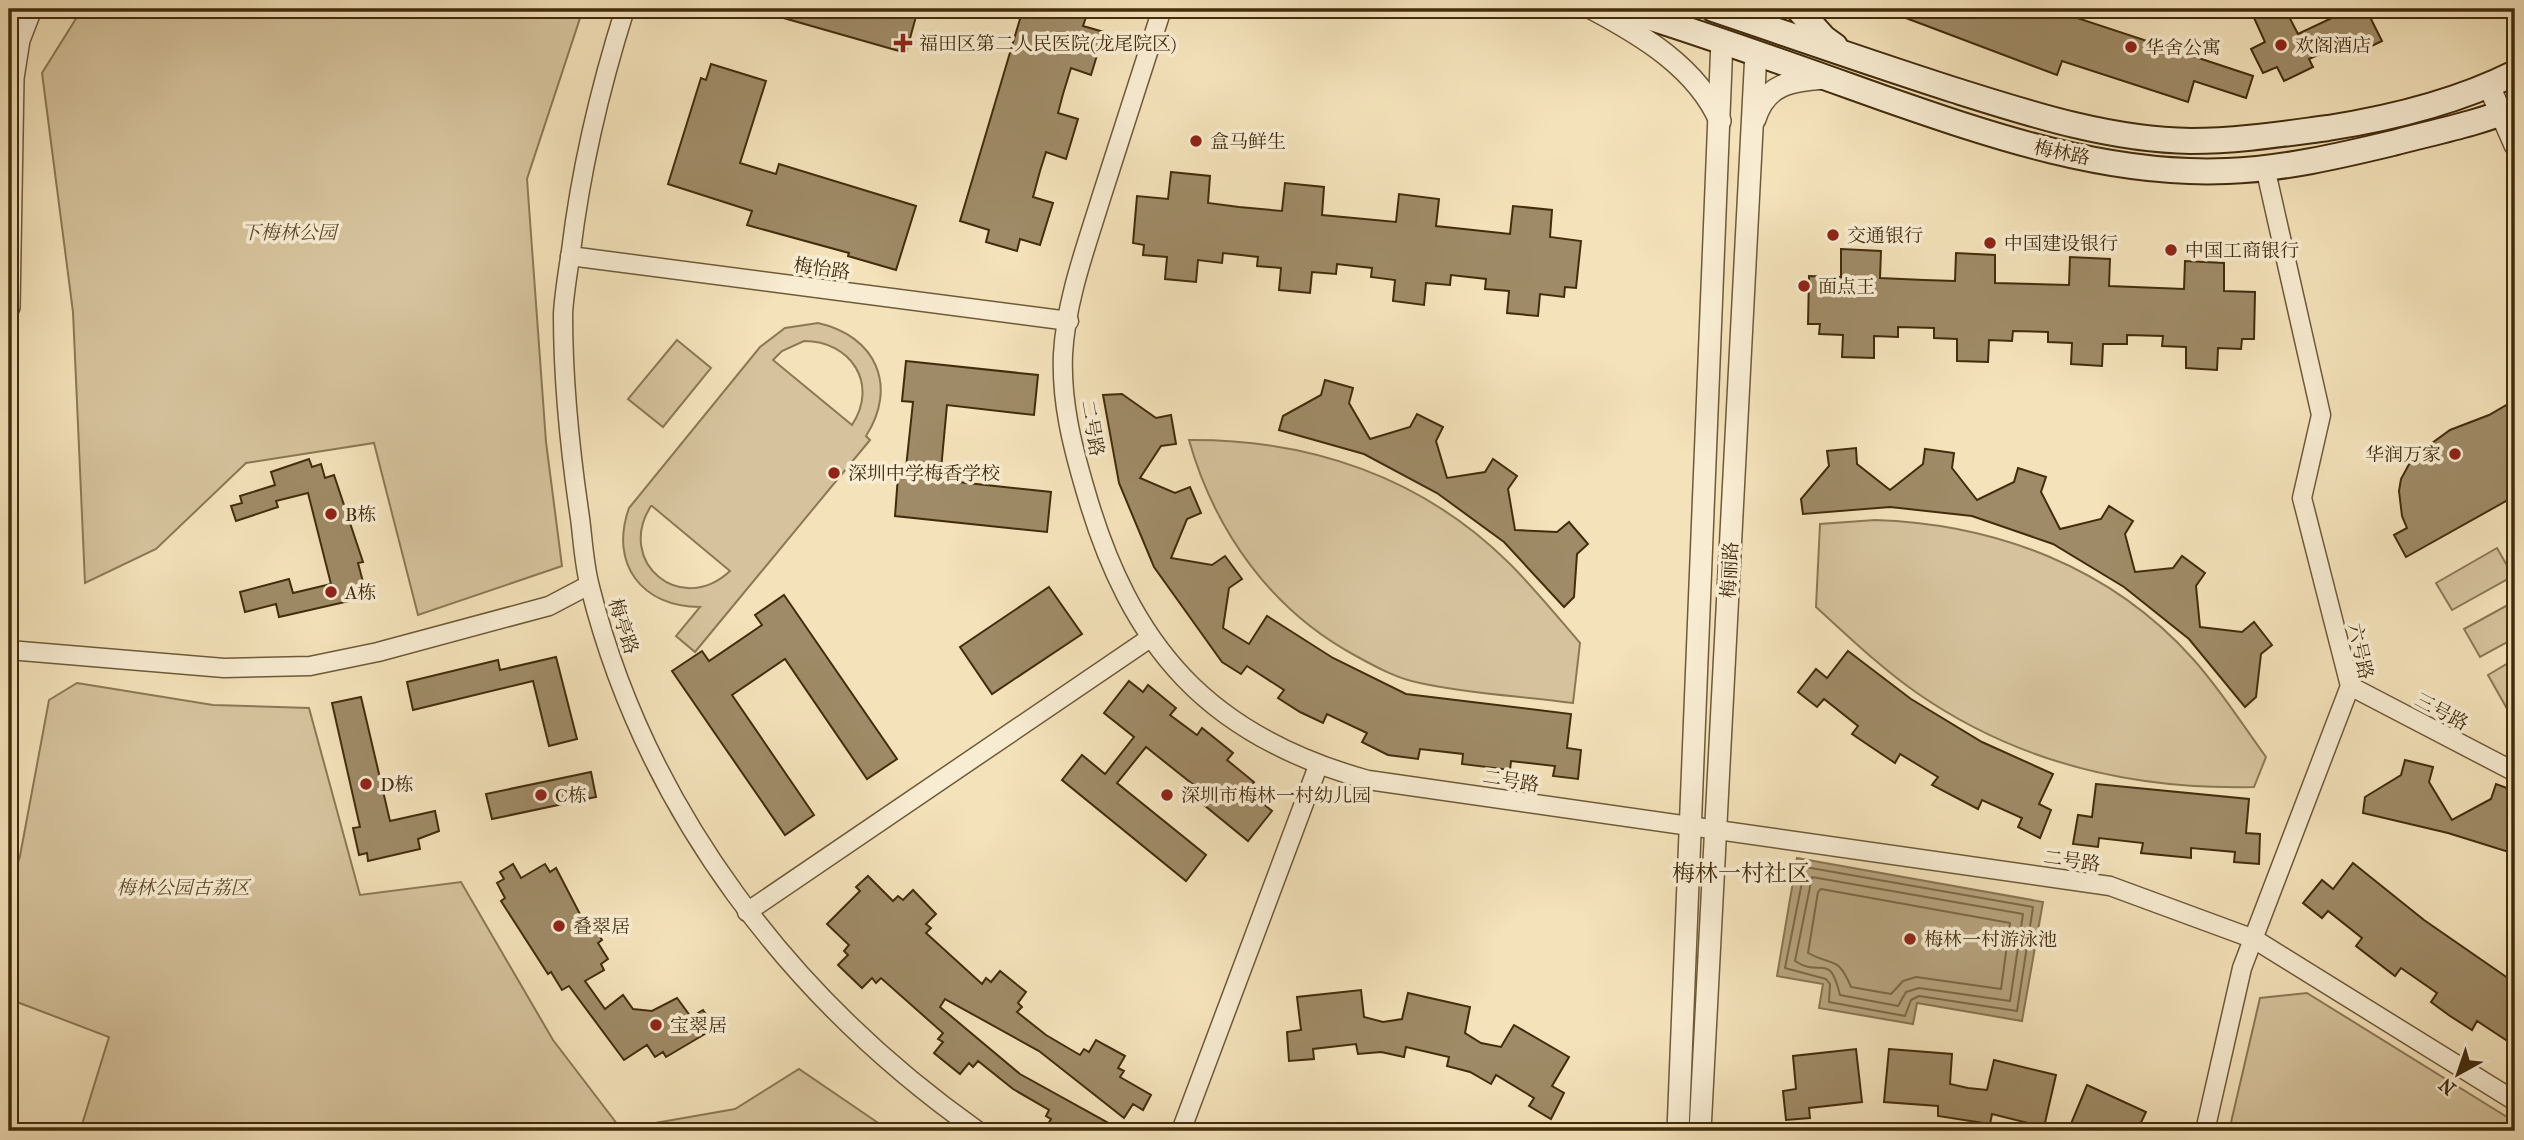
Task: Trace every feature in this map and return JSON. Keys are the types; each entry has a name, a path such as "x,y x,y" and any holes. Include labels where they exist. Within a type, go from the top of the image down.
{"main road":[{"name":"梅林路","path":"1623,9 1722,40 1967,127 2070,155 2180,170 2226,172 2345,155 2510,109"},
{"path":"1798,9 1824,38 1867,62"},
{"name":"梅林路","path":"1721,10 1762,17 1867,62 2059,122 2128,135 2190,141 2244,139 2374,120 2490,86 2515,73"},
{"name":"梅丽路","path":"1721,10 1722,40"},
{"name":"梅丽路","path":"1756,52 1762,17"}],"street":[{"path":"9,307 13,78 19,40 31,9"},
{"name":"梅亭路","path":"625,9 607,66 578,190 563,312 569,443 589,586 637,723 693,831 747,912 801,978 860,1039 926,1094 978,1131"},
{"name":"二号路","path":"1162,9 1077,274 1063,354 1067,426 1093,518 1119,584 1150,639 1184,680 1224,715 1269,744 1318,766 1368,780 1715,832 2110,886 2254,939 2515,1101"},
{"path":"1593,9 1636,34 1683,70 1699,86 1720,121"},
{"name":"梅丽路","path":"1678,1131 1722,40"},
{"name":"梅丽路","path":"1700,1131 1756,52"},
{"path":"1750,145 1755,115 1768,94 1791,81 1825,78"},
{"path":"2490,86 2510,109 2515,145"},
{"name":"六号路","path":"2205,1131 2242,968 2350,686 2302,498 2321,415 2265,167"},
{"name":"梅怡路","path":"570,256 1069,320"},
{"path":"9,650 223,668 310,666 399,647 549,606 589,586"},
{"path":"747,912 1150,639"},
{"name":"三号路","path":"2350,686 2515,772"},
{"path":"1181,1131 1318,766"}],"green space":[{"name":"下梅林公园","path":"82,9 583,9 527,179 546,442 562,566 418,615 374,443 246,463 156,549 85,583 73,312 42,73"},
{"path":"818,323 854,339 867,351 876,366 880,382 876,417 866,436 870,440 695,652 676,636 700,607 679,605 662,599 647,590 635,578 627,564 624,528 629,508 760,347 785,328","holes":["804,341 835,348 856,368 861,380 862,395 860,410 852,425 773,360 782,351","652,506 730,571 711,584 692,588 674,585 659,577 647,563 641,546 642,527"]},
{"path":"677,340 711,368 663,427 628,399"},
{"path":"1189,440 1234,441 1320,456 1362,469 1439,507 1475,533 1509,563 1580,643 1573,703 1457,690 1412,681 1379,668 1326,638 1273,592 1251,566 1214,506"},
{"path":"1875,520 1964,530 2007,541 2049,556 2126,599 2161,627 2193,659 2222,694 2266,757 2254,787 2164,783 2078,767 1995,738 1917,693 1878,663 1816,607 1820,524"},
{"path":"2497,548 2513,576 2452,610 2436,583"},
{"path":"2515,601 2515,638 2480,657 2464,629"},
{"path":"2515,659 2515,711 2510,714 2488,675"},
{"name":"梅林公园古荔区","path":"77,683 213,705 309,708 360,895 461,882 553,1040 621,1129 735,1109 799,1069 890,1131 80,1131 109,1037 9,999 9,890 20,856 49,700"},
{"path":"2307,993 2515,1122 2515,1131 2229,1131 2260,998"},
{"path":"1870,1124 1967,1131 1791,1131"}],"water":[{"name":"梅林一村游泳池","path":"1797,858 2043,902 2022,1021 1917,1003 1913,1024 1819,1008 1823,984 1777,976"}],"building":[{"name":"福田区第二人民医院(龙尾院区)","path":"767,9 918,9 906,53 766,13"},
{"path":"1023,9 1053,17 1055,9 1070,9 1087,14 1083,26 1104,32 1091,75 1071,68 1063,94 1058,113 1078,119 1066,159 1046,152 1040,171 1033,197 1053,203 1040,245 1020,239 1017,251 986,242 989,230 960,221"},
{"path":"1882,9 2081,9 2077,18 2253,76 2246,98 2194,81 2188,102 2062,61 2057,75"},
{"path":"2250,9 2285,9 2298,34 2334,17 2330,9 2366,9 2382,41 2353,55 2346,42 2309,59 2313,67 2284,81 2277,67 2263,73 2251,49 2265,42"},
{"path":"711,64 766,81 740,163 776,174 779,164 916,206 896,270 848,256 849,253 747,225 752,211 668,184 701,78 706,80"},
{"path":"1171,172 1210,176 1208,203 1239,207 1282,211 1285,183 1324,187 1322,215 1396,222 1399,194 1439,199 1436,226 1510,234 1513,206 1552,210 1550,237 1581,241 1576,288 1565,287 1564,297 1540,294 1538,316 1507,313 1509,291 1485,289 1486,279 1451,275 1450,285 1426,283 1424,305 1393,301 1395,280 1371,277 1372,268 1337,264 1336,274 1312,272 1310,293 1279,290 1281,268 1257,266 1258,257 1223,253 1222,263 1198,260 1196,282 1165,279 1167,257 1143,255 1144,245 1133,243 1137,196 1168,199"},
{"path":"1841,249 1881,251 1880,278 1924,280 1955,281 1956,253 1995,255 1995,283 2069,285 2070,257 2110,259 2109,286 2184,289 2185,261 2224,263 2224,291 2255,292 2254,339 2242,339 2241,349 2218,348 2217,370 2186,368 2186,347 2162,346 2163,336 2127,335 2127,344 2103,344 2102,366 2071,364 2072,343 2048,342 2048,332 2013,331 2012,341 1989,340 1988,362 1957,361 1957,339 1934,338 1934,328 1898,327 1898,337 1874,336 1874,358 1842,357 1843,335 1819,334 1820,324 1808,324 1809,276 1841,277"},
{"path":"906,361 1038,375 1034,415 947,405 940,480 1051,492 1047,532 895,516 898,476 905,477 913,402 902,401"},
{"path":"1325,380 1353,388 1349,403 1370,439 1410,427 1417,414 1443,427 1436,441 1447,478 1485,472 1493,459 1517,476 1508,489 1515,530 1557,532 1569,522 1588,544 1577,554 1574,597 1564,607 1504,542 1437,493 1364,454 1279,430 1283,416 1321,395"},
{"path":"1122,394 1156,418 1171,415 1176,444 1161,446 1140,478 1175,493 1190,487 1201,513 1187,519 1171,558 1212,565 1225,556 1242,579 1229,588 1223,628 1249,644 1267,616 1333,658 1406,694 1571,714 1567,748 1581,750 1578,779 1553,776 1555,766 1511,761 1510,770 1462,764 1463,754 1420,749 1418,759 1388,755 1362,742 1367,733 1327,714 1323,723 1300,712 1278,698 1284,690 1247,666 1241,674 1222,662 1154,567 1119,483 1103,395"},
{"path":"2515,400 2515,496 2406,557 2394,535 2407,528 2402,516 2399,491 2401,479 2413,457 2450,430 2489,415"},
{"path":"1856,448 1857,464 1890,490 1923,464 1925,449 1954,453 1952,468 1977,500 2014,482 2018,468 2046,477 2041,492 2060,529 2101,519 2109,506 2133,521 2125,534 2135,572 2173,568 2182,556 2205,573 2196,586 2200,627 2242,632 2254,622 2272,645 2261,654 2256,697 2245,707 2189,639 2124,587 2053,544 1972,516 1890,507 1803,514 1801,499 1829,466 1827,451"},
{"path":"309,459 312,467 321,464 325,478 334,475 363,562 358,563 367,597 279,617 276,604 245,612 240,592 289,579 293,593 331,584 308,493 276,501 278,507 236,521 231,506 242,503 240,496 275,485 271,472"},
{"path":"1049,587 1082,634 992,694 960,647"},
{"path":"784,595 897,759 867,779 785,659 732,695 814,815 785,835 672,671 702,651 709,661 762,625 755,615"},
{"path":"1848,651 1911,699 1982,742 2053,774 2039,804 2051,810 2040,838 2018,827 2022,818 1982,800 1978,809 1932,785 1938,777 1900,754 1895,763 1852,734 1858,726 1824,699 1817,707 1798,692 1816,669 1827,678"},
{"path":"556,657 577,739 549,746 533,681 413,710 407,682 498,660 500,670"},
{"path":"1129,681 1143,692 1148,685 1176,708 1170,715 1197,735 1202,728 1233,753 1227,760 1254,782 1247,790 1272,811 1248,841 1204,805 1210,798 1146,747 1117,783 1206,855 1186,881 1062,780 1082,755 1105,774 1134,737 1104,713"},
{"name":"D栋","path":"361,697 390,821 435,811 439,831 418,839 420,849 368,861 367,853 359,855 353,828 360,827 332,703"},
{"path":"2405,760 2433,767 2429,782 2452,820 2491,799 2496,784 2515,791 2515,854 2448,833 2363,813 2365,797 2401,775"},
{"name":"C栋","path":"591,772 596,797 492,819 486,794"},
{"path":"2096,784 2249,799 2246,833 2260,834 2259,864 2234,862 2235,852 2191,848 2191,858 2141,853 2143,843 2099,838 2098,847 2073,844 2078,815 2092,817"},
{"path":"2353,863 2424,920 2515,983 2515,1046 2477,1021 2472,1030 2450,1016 2431,1002 2437,993 2401,968 2395,976 2356,946 2362,938 2328,911 2322,918 2303,903 2322,880 2333,889"},
{"path":"513,864 521,878 545,864 550,872 556,868 583,920 588,916 602,940 598,943 608,959 601,964 604,970 585,981 605,1009 623,995 633,1009 652,1011 677,998 691,1017 703,1010 715,1028 666,1057 663,1052 655,1057 647,1045 624,1060 569,986 562,990 551,972 548,974 501,901 505,898 497,883 504,879 500,872"},
{"path":"868,876 893,901 898,896 903,900 913,890 936,914 926,924 931,928 926,933 982,984 986,978 991,982 1000,971 1026,992 1018,1003 1022,1007 1017,1012 1046,1035 1080,1055 1084,1049 1089,1052 1096,1040 1125,1056 1118,1068 1124,1071 1120,1077 1151,1095 1143,1110 1133,1104 1124,1118 1039,1051 945,999 940,1007 1020,1074 1123,1131 1044,1131 1051,1119 1046,1116 1049,1110 1013,1089 978,1061 973,1067 969,1063 960,1074 934,1053 943,1042 938,1039 943,1033 881,978 876,983 872,978 862,988 838,965 848,955 844,951 849,945 827,924 860,891 856,887"},
{"path":"1361,990 1364,1017 1383,1022 1402,1019 1408,993 1470,1007 1465,1033 1481,1043 1501,1047 1514,1025 1569,1057 1552,1086 1564,1093 1551,1119 1529,1106 1534,1098 1496,1075 1491,1084 1470,1072 1447,1066 1449,1057 1406,1047 1404,1057 1381,1052 1358,1054 1356,1044 1313,1049 1314,1059 1289,1061 1287,1032 1301,1030 1297,997"},
{"path":"1856,1049 1862,1102 1809,1108 1810,1118 1786,1120 1783,1091 1796,1089 1793,1056"},
{"path":"1889,1049 1952,1054 1950,1084 1968,1088 1987,1090 1994,1060 2056,1075 2044,1127 1992,1114 1990,1124 1938,1116 1938,1106 1884,1102"},
{"path":"2087,1085 2146,1112 2137,1131 2068,1131"}],"place":[{"name":"福田区第二人民医院(龙尾院区)","path":"903,43"},
{"name":"欢阁酒店","path":"2281,45"},
{"name":"华舍公寓","path":"2131,47"},
{"name":"盒马鲜生","path":"1196,141"},
{"name":"交通银行","path":"1833,235"},
{"name":"中国建设银行","path":"1990,243"},
{"name":"中国工商银行","path":"2171,250"},
{"name":"面点王","path":"1804,286"},
{"name":"华润万家","path":"2455,454"},
{"name":"深圳中学梅香学校","path":"834,473"},
{"name":"B栋","path":"331,514"},
{"name":"A栋","path":"331,592"},
{"name":"D栋","path":"366,784"},
{"name":"C栋","path":"541,795"},
{"name":"深圳市梅林一村幼儿园","path":"1167,795"},
{"name":"叠翠居","path":"559,926"},
{"name":"梅林一村游泳池","path":"1910,939"},
{"name":"宝翠居","path":"656,1025"}],"district":[{"name":"梅林一村社区","path":"1741,873"}]}
